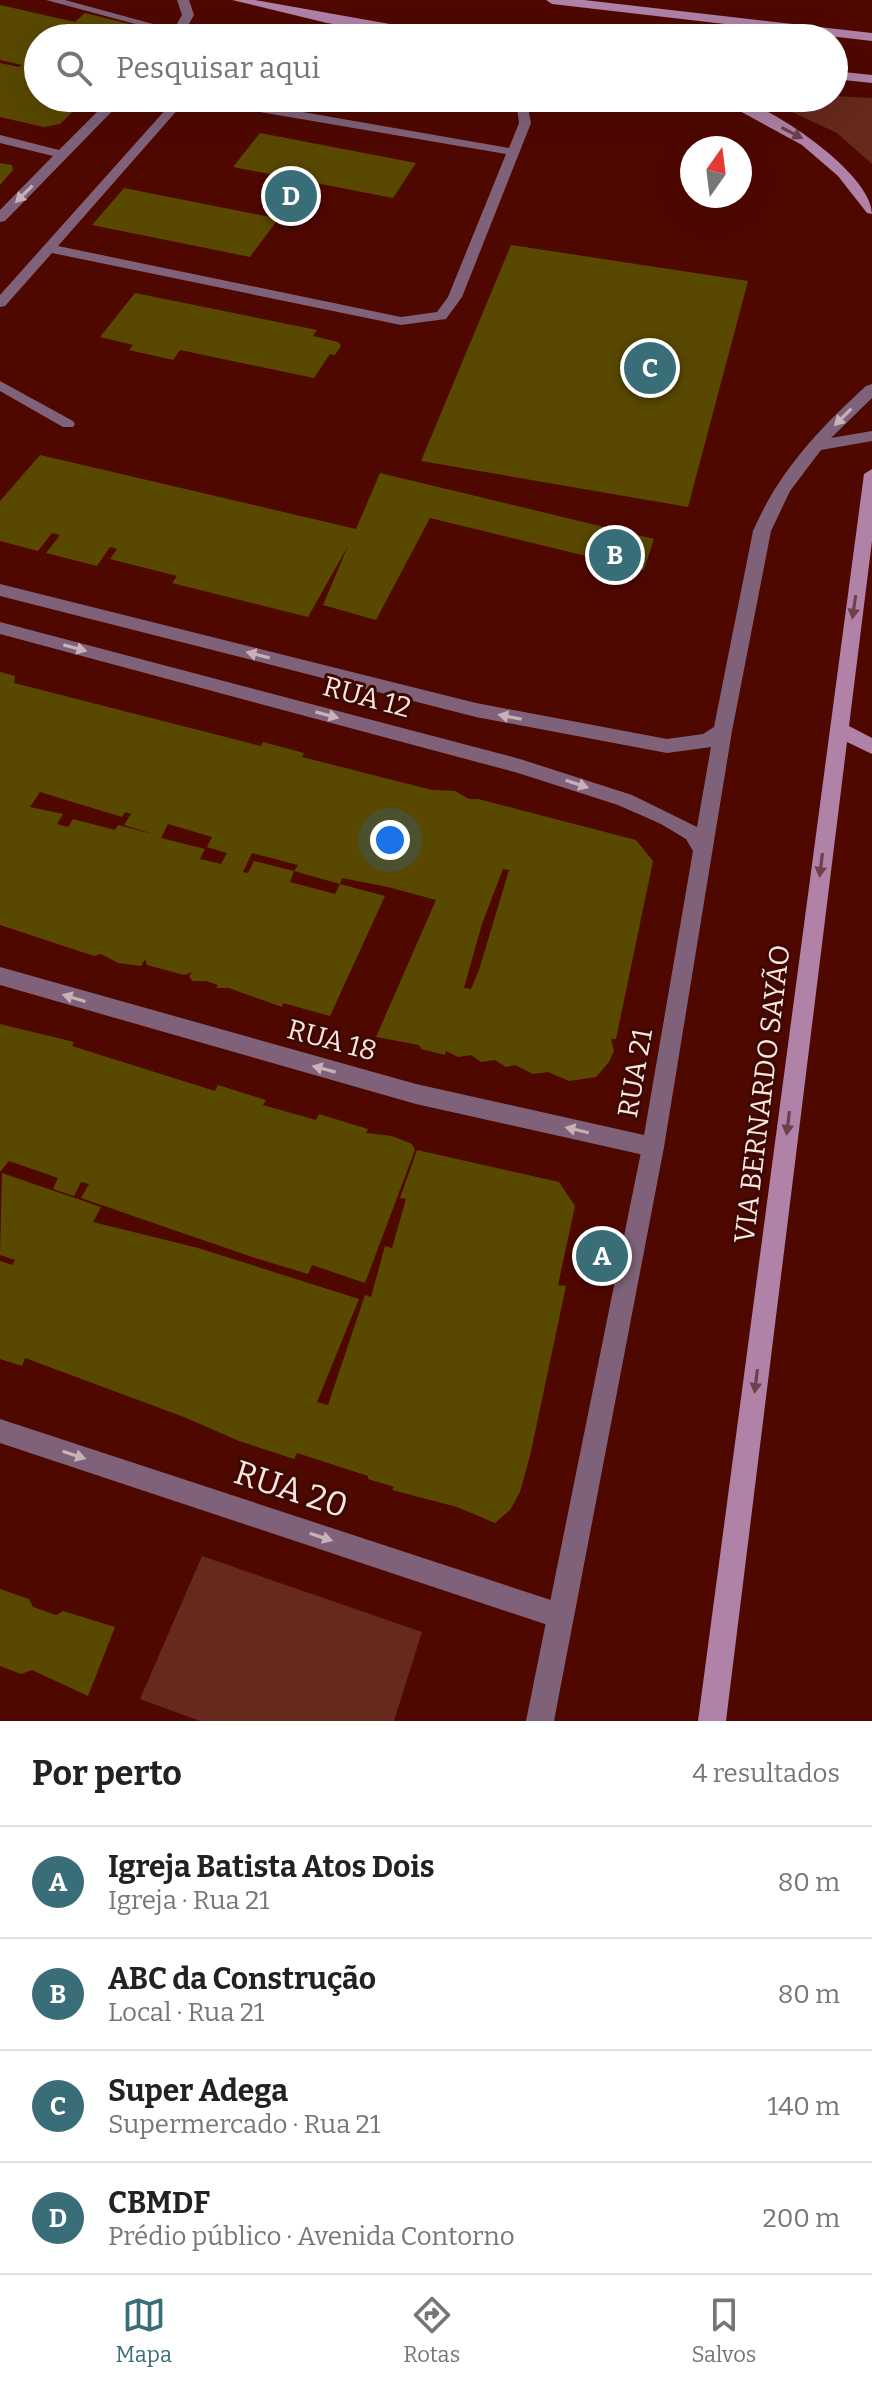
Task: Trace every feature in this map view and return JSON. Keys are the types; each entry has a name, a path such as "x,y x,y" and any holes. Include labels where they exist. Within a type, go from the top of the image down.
{"main road":[{"path":"238,0 352,24"},
{"path":"552,0 768,24"},
{"path":"848,34 872,37"},
{"path":"848,76 872,79"},
{"path":"848,86 872,88"},
{"path":"750,112 805,141 844,173 872,210"},
{"name":"VIA BERNARDO SAYÃO","path":"712,1721 872,474"},
{"path":"838,728 872,747"}],"street":[{"path":"183,0 188,15 184,24"},
{"path":"0,218 105,112"},
{"path":"0,139 64,155"},
{"name":"RUA 21","path":"540,1721 653,1147 723,731 762,531 769,511 813,446 872,389"},
{"path":"813,446 872,436"},
{"name":"RUA 12","path":"0,590 476,710 667,746 707,741 723,731"},
{"name":"RUA 12","path":"0,628 520,766 625,800 668,819 693,834 703,851"},
{"name":"RUA 18","path":"0,976 416,1094 653,1147"},
{"name":"RUA 20","path":"0,1431 560,1616"}],"lane":[{"path":"52,0 136,24"},
{"path":"0,303 170,112"},
{"path":"282,112 513,152"},
{"path":"49,248 401,321 431,320 441,316 455,297 525,123 526,112"},
{"path":"0,385 68,424"}],"shaded area":[{"path":"848,97 872,98 872,164 837,133 792,112 848,112"},
{"path":"202,1556 422,1632 394,1721 200,1721 140,1699"}],"building":[{"path":"0,5 75,22 85,13 130,24 24,24 24,112 72,112 60,124 44,127 0,117 0,63 22,65 0,60"},
{"path":"260,133 416,163 393,198 233,167"},
{"path":"0,163 12,165 13,170 0,185"},
{"path":"124,188 279,218 250,257 92,225"},
{"path":"511,245 748,281 688,507 421,461"},
{"path":"135,293 317,330 313,336 338,342 341,346 335,355 330,354 314,378 180,350 173,360 129,350 133,345 100,337"},
{"path":"40,455 356,529 380,473 654,539 644,570 430,518 376,620 323,605 348,546 308,617 172,583 177,576 110,559 117,549 110,547 97,566 46,553 60,535 52,533 38,551 0,541 0,501"},
{"path":"0,672 15,676 14,683 261,746 263,742 304,753 302,757 432,790 455,791 469,799 636,840 653,861 616,1039 611,1039 614,1051 596,1077 569,1081 548,1072 533,1074 515,1065 506,1067 495,1060 481,1062 471,1055 458,1057 446,1051 445,1055 421,1049 419,1045 376,1037 436,900 342,878 340,884 385,896 330,1016 283,1003 282,1007 229,988 216,988 218,985 206,981 193,981 189,977 192,972 184,975 147,965 145,959 141,966 118,963 101,954 94,956 0,925","holes":["40,792 122,817 125,812 131,814 124,825 156,835 118,825 115,830 73,819 68,827 57,824 63,814 30,807","168,824 212,837 207,847 227,853 221,864 200,859 205,849 161,838","252,853 298,865 294,871 254,861 248,873 243,872","503,869 509,870 479,970 471,989 464,988 482,924","294,871 340,884 335,894 290,882"]},
{"path":"0,1024 74,1042 72,1046 215,1091 218,1085 266,1100 263,1105 316,1120 319,1114 368,1129 366,1133 392,1136 412,1144 415,1150 365,1283 312,1265 308,1274 81,1198 89,1184 81,1182 74,1196 53,1189 58,1178 9,1161 0,1172"},
{"path":"417,1150 559,1182 575,1206 558,1285 566,1286 530,1456 520,1492 510,1510 495,1523 457,1507 392,1490 394,1487 368,1479 368,1476 297,1453 294,1459 239,1441 184,1417 25,1358 22,1366 0,1359 0,1261 12,1265 15,1260 0,1255 2,1173 101,1207 93,1222 198,1248 359,1299 317,1402 328,1405 365,1295 371,1297 385,1246 392,1248 406,1199 400,1198"},
{"path":"0,1589 29,1599 33,1607 56,1615 63,1611 115,1627 88,1696 32,1670 21,1674 0,1666"}],"place":[{"name":"CBMDF","path":"291,196"},
{"name":"Super Adega","path":"650,368"},
{"name":"ABC da Construção","path":"615,555"},
{"name":"Igreja Batista Atos Dois","path":"602,1256"}]}
